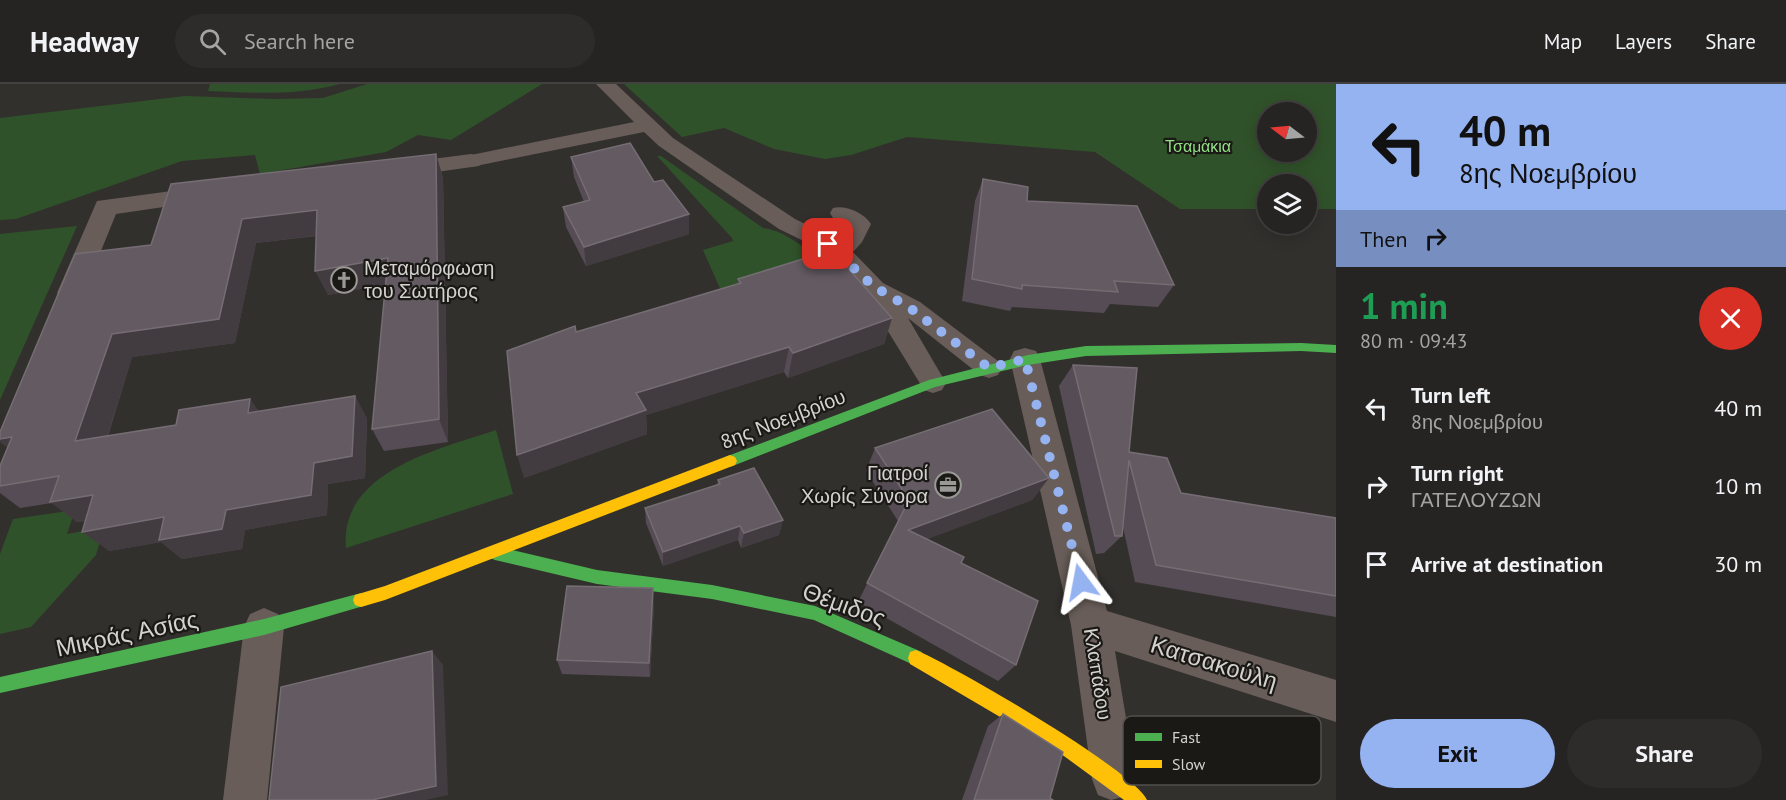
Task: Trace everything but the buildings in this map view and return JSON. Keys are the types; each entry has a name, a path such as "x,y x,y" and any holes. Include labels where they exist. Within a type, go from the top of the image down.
{"main road":[{"name":"8ης Νοεμβρίου","path":"264,627 385,593 495,553 933,383 989,368 1064,353 1301,347 1336,350"},
{"name":"Θέμιδος","path":"495,553 597,577 712,592 815,613 910,655 1028,724 1126,790"},
{"name":"Μικράς Ασίας","path":"0,685 264,627"}],"street":[{"path":"365,175 471,161"},
{"path":"62,315 106,207 235,191"},
{"name":"Κλαπάδου","path":"1025,359 1091,625 1123,776"},
{"name":"Κατσακούλη","path":"1091,625 1336,701"},
{"path":"245,800 264,627"}],"lane":[{"path":"605,84 666,142 717,179 787,224 828,244 839,252 873,286 899,324 933,383"},
{"path":"471,161 648,125"},
{"path":"839,252 854,237 860,224 841,213"},
{"path":"873,286 910,308 989,368"}],"green space":[{"path":"210,84 340,84 291,92 258,93 208,91"},
{"path":"367,84 542,84 451,140 418,135 386,152 260,174 255,155 182,161 16,219 0,220 0,118 185,96 323,98"},
{"name":"Τσαμάκια","path":"624,84 1336,84 1336,209 1317,209 1317,174 1257,174 1257,209 1180,209 1095,152 907,137 851,155 825,159 774,149 724,128 682,137"},
{"path":"657,156 661,156 763,228 788,237 825,264 726,302 703,250 733,241 732,238"},
{"path":"77,226 0,400 0,234"},
{"path":"496,430 513,494 346,548 348,522 359,500 376,482 397,467 422,455"},
{"path":"75,510 67,534 104,527 96,555 31,627 0,634 0,554 13,519"}],"traffic: fast":[{"path":"730,461 933,383 1028,360 1086,351 1301,347 1336,349"},
{"path":"495,553 597,577 712,592 815,613 916,658"},
{"path":"0,685 264,627 361,600"}],"traffic: slow":[{"path":"361,600 385,593 730,461"},
{"path":"916,658 1059,742 1113,779 1138,800"}],"place":[{"name":"Μεταμόρφωση του Σωτήρος","path":"344,280"},
{"name":"Γιατροί Χωρίς Σύνορα","path":"948,485"}],"route":[{"path":"828,244 873,286 910,308 967,349 989,368 1025,359 1081,582"}]}
